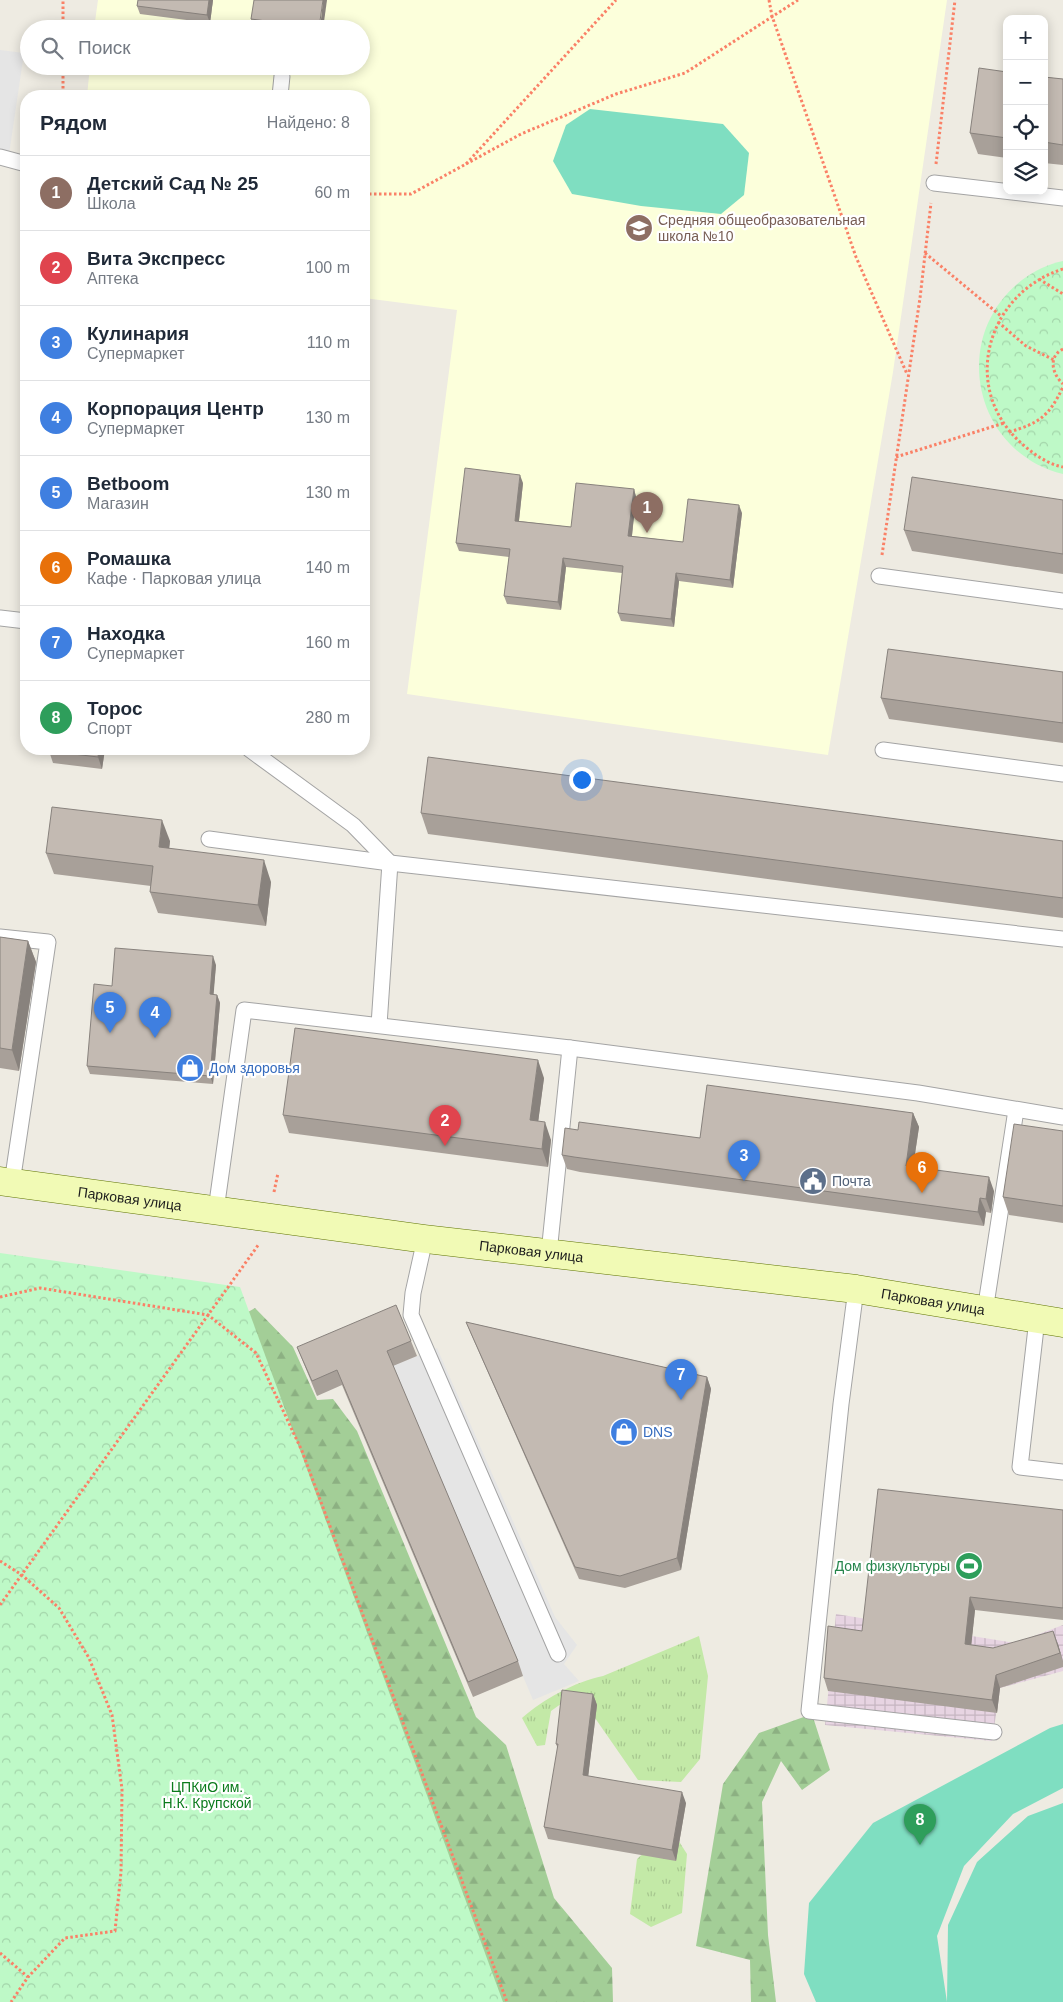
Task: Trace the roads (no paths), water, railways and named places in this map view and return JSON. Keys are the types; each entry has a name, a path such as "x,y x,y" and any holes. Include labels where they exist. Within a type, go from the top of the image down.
{"main road":[{"name":"Парковая улица","path":"6,1182 425,1239 856,1289 1050,1321"}],"lane":[{"path":"281,90 282,76"},
{"path":"0,158 20,163"},
{"path":"934,183 1063,198"},
{"path":"879,576 1063,601"},
{"path":"0,618 20,620"},
{"path":"883,750 1063,774"},
{"path":"257,755 353,825 390,863 379,1025"},
{"path":"209,839 390,863 1063,939"},
{"path":"0,937 48,942 6,1182"},
{"path":"216,1210 244,1010 570,1048 918,1093 1063,1116"},
{"path":"549,1253 570,1048"},
{"path":"985,1311 1016,1110"},
{"path":"425,1239 413,1293 411,1315 558,1654"},
{"path":"856,1289 841,1404 809,1711 994,1732"},
{"path":"1050,1321 1020,1467 1063,1472"}],"place":[{"name":"Средняя общеобразовательная школа №10","path":"639,228"},
{"name":"Детский Сад № 25","path":"647,533"},
{"name":"Betboom","path":"110,1033"},
{"name":"Корпорация Центр","path":"155,1038"},
{"name":"Дом здоровья","path":"190,1068"},
{"name":"Вита Экспресс","path":"445,1146"},
{"name":"Кулинария","path":"744,1181"},
{"name":"Почта","path":"813,1181"},
{"name":"Ромашка","path":"922,1193"},
{"name":"Находка","path":"681,1400"},
{"name":"DNS","path":"624,1432"},
{"name":"Дом физкультуры","path":"969,1566"},
{"name":"Торос","path":"920,1845"}],"park label":[{"name":"ЦПКиО им. Н.К. Крупской","path":"207,1795"}]}
